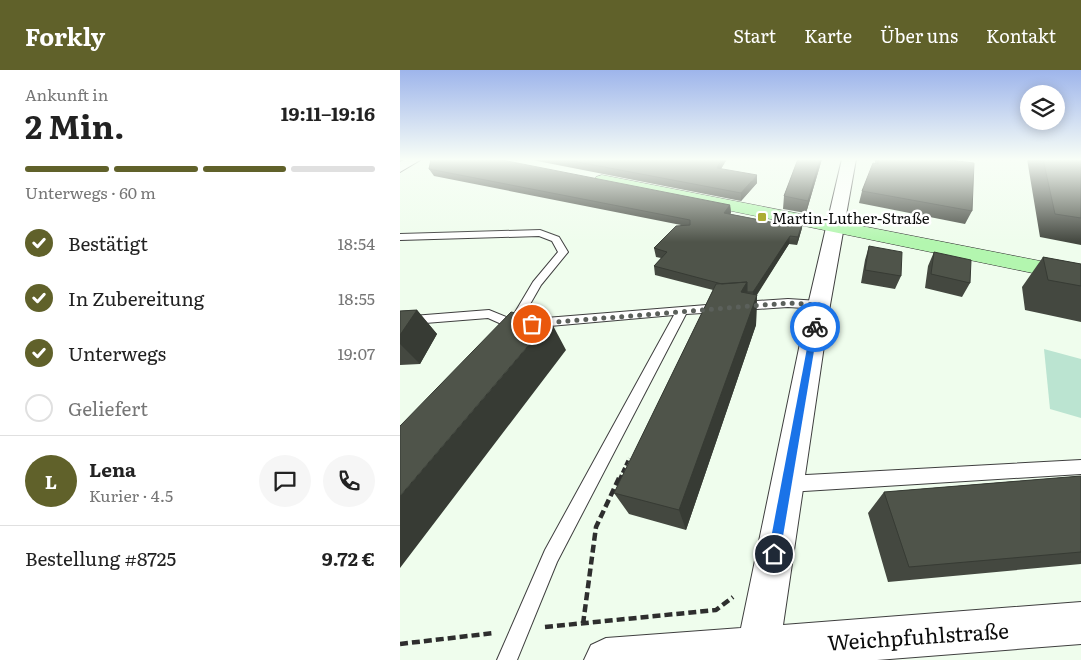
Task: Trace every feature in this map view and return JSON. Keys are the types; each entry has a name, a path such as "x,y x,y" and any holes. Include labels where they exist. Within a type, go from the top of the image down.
{"main road":[{"path":"633,187 1081,276"}],"street":[{"path":"757,653 819,305 844,187"},
{"name":"Weichpfuhlstraße","path":"606,660 757,653 1081,623"}],"lane":[{"path":"400,237 540,232 556,239 564,252 537,284 513,325 501,338"},
{"path":"400,321 489,314 513,325 788,303 819,305"},
{"path":"507,660 551,556 682,311"},
{"path":"786,484 1081,467"}],"path":[{"path":"583,624 596,527 630,456"},
{"path":"400,644 716,610 731,600 735,593"}],"green space":[{"path":"1044,349 1081,359 1081,418 1050,409"}],"building":[{"path":"519,187 636,187 730,205 724,213 775,223 778,215 803,220 798,237 790,236 753,292 747,292 747,282 722,284 654,266 667,252 654,248 676,226 690,225 690,220"},
{"path":"707,187 747,187 741,193"},
{"path":"788,187 812,187 808,201 784,196"},
{"path":"864,187 973,187 972,211 862,191"},
{"path":"1049,187 1081,187 1081,218 1055,214"},
{"path":"869,246 902,252 901,276 865,270"},
{"path":"934,252 971,260 970,283 931,274"},
{"path":"1043,257 1081,264 1081,286 1048,280"},
{"path":"747,282 741,292 757,295 679,510 614,493 716,284"},
{"path":"417,310 400,335 400,311"},
{"path":"511,312 550,320 400,496 400,426"},
{"path":"1081,476 1081,552 909,567 884,492"}],"way so far":[{"path":"532,324 788,303 819,305 815,327"}],"place":[{"name":"Martin-Luther-Straße","path":"762,217"}],"route":[{"path":"774,554 815,327"}]}
